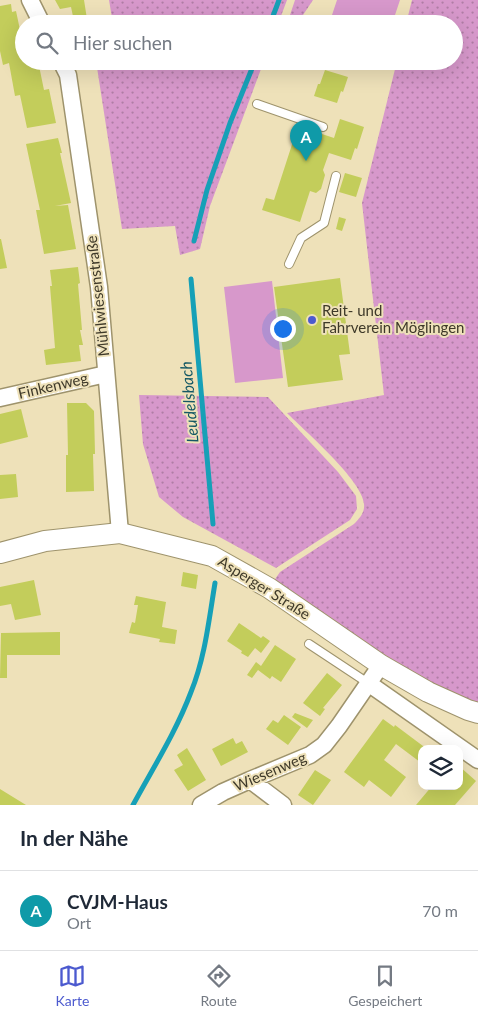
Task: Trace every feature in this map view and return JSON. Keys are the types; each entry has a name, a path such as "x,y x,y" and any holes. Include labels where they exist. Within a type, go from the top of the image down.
{"street":[{"path":"30,0 38,15"},
{"name":"Mühlwiesenstraße","path":"66,70 68,75 98,277 120,533"},
{"name":"Finkenweg","path":"0,398 106,374"},
{"name":"Asperger Straße","path":"0,553 45,541 120,533 212,556 269,588 381,665 428,692 478,713"},
{"name":"Wiesenweg","path":"201,805 224,798 250,780 310,755 324,744 339,726 381,665"},
{"path":"368,683 478,760"},
{"path":"250,780 282,805"}],"lane":[{"path":"257,104 324,127"},
{"path":"289,264 301,238 324,223 336,176"},
{"path":"309,644 368,683"}],"shaded area":[{"path":"109,0 287,0 281,15 112,15"},
{"path":"295,0 313,0 303,15 290,15"},
{"path":"337,0 400,0 395,15 332,15"},
{"path":"412,0 478,0 478,713 269,588 280,572 354,524 364,510 361,494 354,482 332,456 287,413 384,395 362,203 395,70 463,70 463,15 408,15"},
{"path":"97,70 261,70 210,206 200,249 180,255 175,226 122,229"},
{"path":"272,281 283,378 235,383 224,287"},
{"path":"139,395 268,397 338,472 356,496 357,509 350,520 276,568 183,517 159,497 143,444"}],"building":[{"path":"55,0 84,0 86,15 73,15 71,7 60,9"},
{"path":"11,4 12,12 16,11 15,70 40,70 44,90 49,89 56,123 27,128 20,95 15,96 9,63 3,65 0,51 0,6"},
{"path":"325,70 348,77 337,103 314,96"},
{"path":"340,119 364,127 357,149 355,148 351,160 329,153 323,170 325,175 321,189 316,193 310,191 300,222 262,210 266,198 274,200 298,126 334,138"},
{"path":"58,138 71,203 55,206 68,205 76,249 44,254 36,210 40,210 26,144"},
{"path":"345,173 362,178 356,197 339,192"},
{"path":"339,217 346,219 342,231 336,229"},
{"path":"0,239 7,268 0,269"},
{"path":"78,267 82,330 80,330 83,345 79,345 81,361 46,365 44,350 55,348 50,270"},
{"name":"Reit- und Fahrverein Möglingen","path":"340,278 350,354 339,355 343,380 288,387 274,287"},
{"path":"67,403 86,403 94,411 94,491 66,492 66,455 68,455"},
{"path":"21,409 28,437 0,444 0,414"},
{"path":"16,474 18,497 0,499 0,475"},
{"path":"183,572 198,575 196,589 181,586"},
{"path":"34,580 41,615 15,620 11,604 0,606 0,587"},
{"path":"136,596 166,602 162,627 177,630 175,644 159,642 160,639 129,633 132,622 135,623 138,605 134,605"},
{"path":"239,623 261,638 263,636 270,641 261,653 255,648 248,657 227,641"},
{"path":"60,632 60,655 7,655 7,678 0,678 1,633"},
{"path":"275,645 296,659 281,682 272,676 270,679 258,670 252,678 247,675 256,662 261,666"},
{"path":"327,673 342,685 323,708 325,709 320,716 303,703"},
{"path":"295,713 313,720 307,728 292,717"},
{"path":"284,715 301,727 288,745 266,729 273,720 278,723"},
{"path":"383,719 394,727 395,725 422,745 418,745 418,760 396,744 384,760 406,777 391,797 369,780 364,787 344,772"},
{"path":"233,738 236,744 242,741 248,752 221,766 212,749"},
{"path":"187,748 206,780 188,791 174,770 183,765 177,755"},
{"path":"315,770 331,780 313,805 298,795"},
{"path":"463,770 476,781 455,805 416,805 429,790 463,790"},
{"path":"0,789 26,805 0,805"}],"waterway":[{"name":"Leudelsbach","path":"273,15 279,0"},
{"name":"Leudelsbach","path":"194,241 207,190 230,123 251,70"},
{"name":"Leudelsbach","path":"191,279 213,524"},
{"name":"Leudelsbach","path":"133,805 171,736 196,679 206,638 215,583"}],"place":[{"name":"CVJM-Haus","path":"306,161"},
{"name":"Reit- und Fahrverein Möglingen","path":"312,320"}]}
